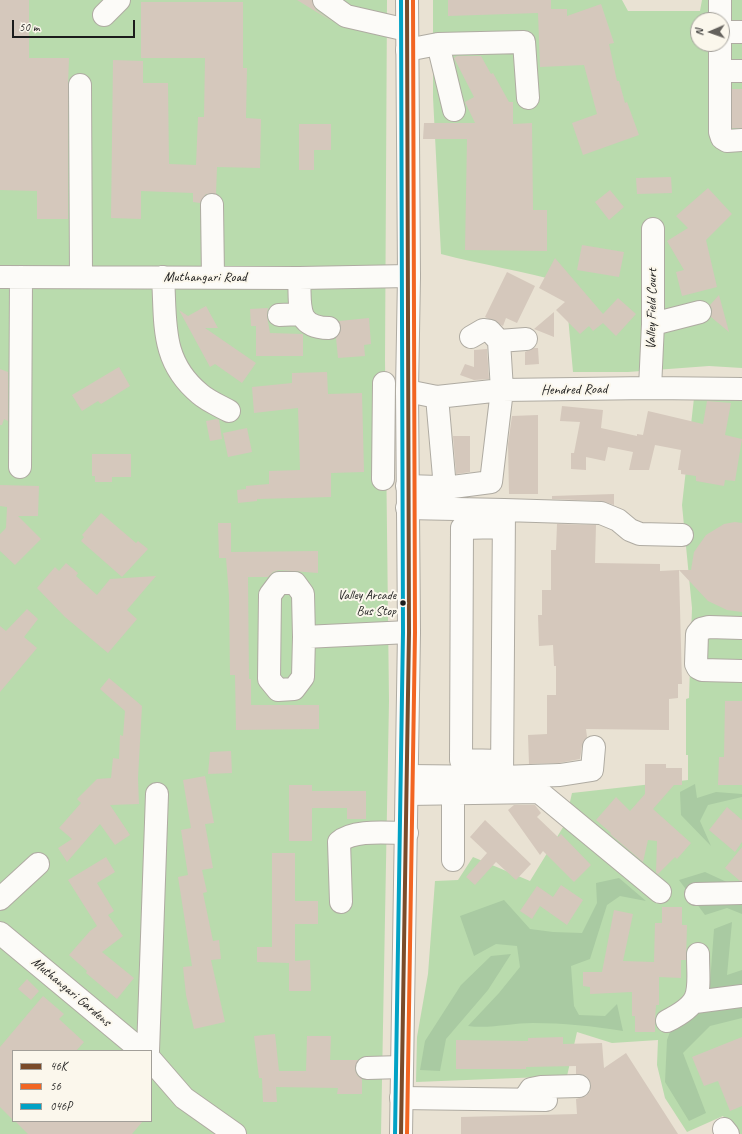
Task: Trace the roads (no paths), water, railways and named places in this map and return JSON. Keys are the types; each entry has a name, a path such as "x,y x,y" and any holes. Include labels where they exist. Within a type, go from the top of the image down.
{"street":[{"path":"324,0 346,16 407,40 438,44 524,42 528,98"},
{"path":"401,1134 408,785 409,632 406,391 409,276 407,0"},
{"path":"720,0 720,12"},
{"path":"730,32 742,32"},
{"path":"438,44 454,110"},
{"path":"720,52 720,132 722,138 727,141 742,140"},
{"path":"720,71 742,71"},
{"path":"80,85 81,277"},
{"path":"212,205 213,277"},
{"name":"Valley Field Court","path":"650,388 653,324 653,229"},
{"name":"Muthangari Road","path":"10,277 299,278 409,276"},
{"path":"10,277 20,467"},
{"path":"163,277 167,340 172,359 179,372 200,394 229,411"},
{"path":"299,278 301,314 308,324 315,327 330,328"},
{"path":"653,324 700,312"},
{"path":"279,315 301,314"},
{"path":"407,486 438,486 445,488 491,482 502,390 498,341 490,332 483,330 471,337"},
{"path":"498,341 526,339"},
{"path":"383,479 384,383"},
{"name":"Hendred Road","path":"406,391 437,397 502,390 650,388 742,389"},
{"path":"437,397 445,488"},
{"path":"384,425 407,421"},
{"path":"407,515 462,520 503,520 601,513 618,520 630,530 640,534 682,535"},
{"path":"453,860 458,776 462,520"},
{"path":"502,769 503,520"},
{"path":"742,628 709,627 701,629 697,634 696,664 698,668 702,670 742,671"},
{"path":"304,637 409,632"},
{"path":"408,785 502,769 560,775 592,770 594,747"},
{"path":"458,776 539,792 660,892"},
{"path":"148,1050 158,794"},
{"path":"341,902 339,842 344,837 353,834 407,833"},
{"path":"0,899 38,864"},
{"path":"696,894 742,893"},
{"name":"Muthangari Gardens","path":"0,933 141,1050"},
{"path":"695,1002 698,989 698,954"},
{"path":"667,1021 681,1014 695,1002 742,996"},
{"path":"152,1061 184,1098 235,1134"},
{"path":"367,1068 402,1067"},
{"path":"401,1098 535,1100 531,1089 579,1086"}],"place":[{"name":"Valley Arcade Bus Stop","path":"403,603"}]}
